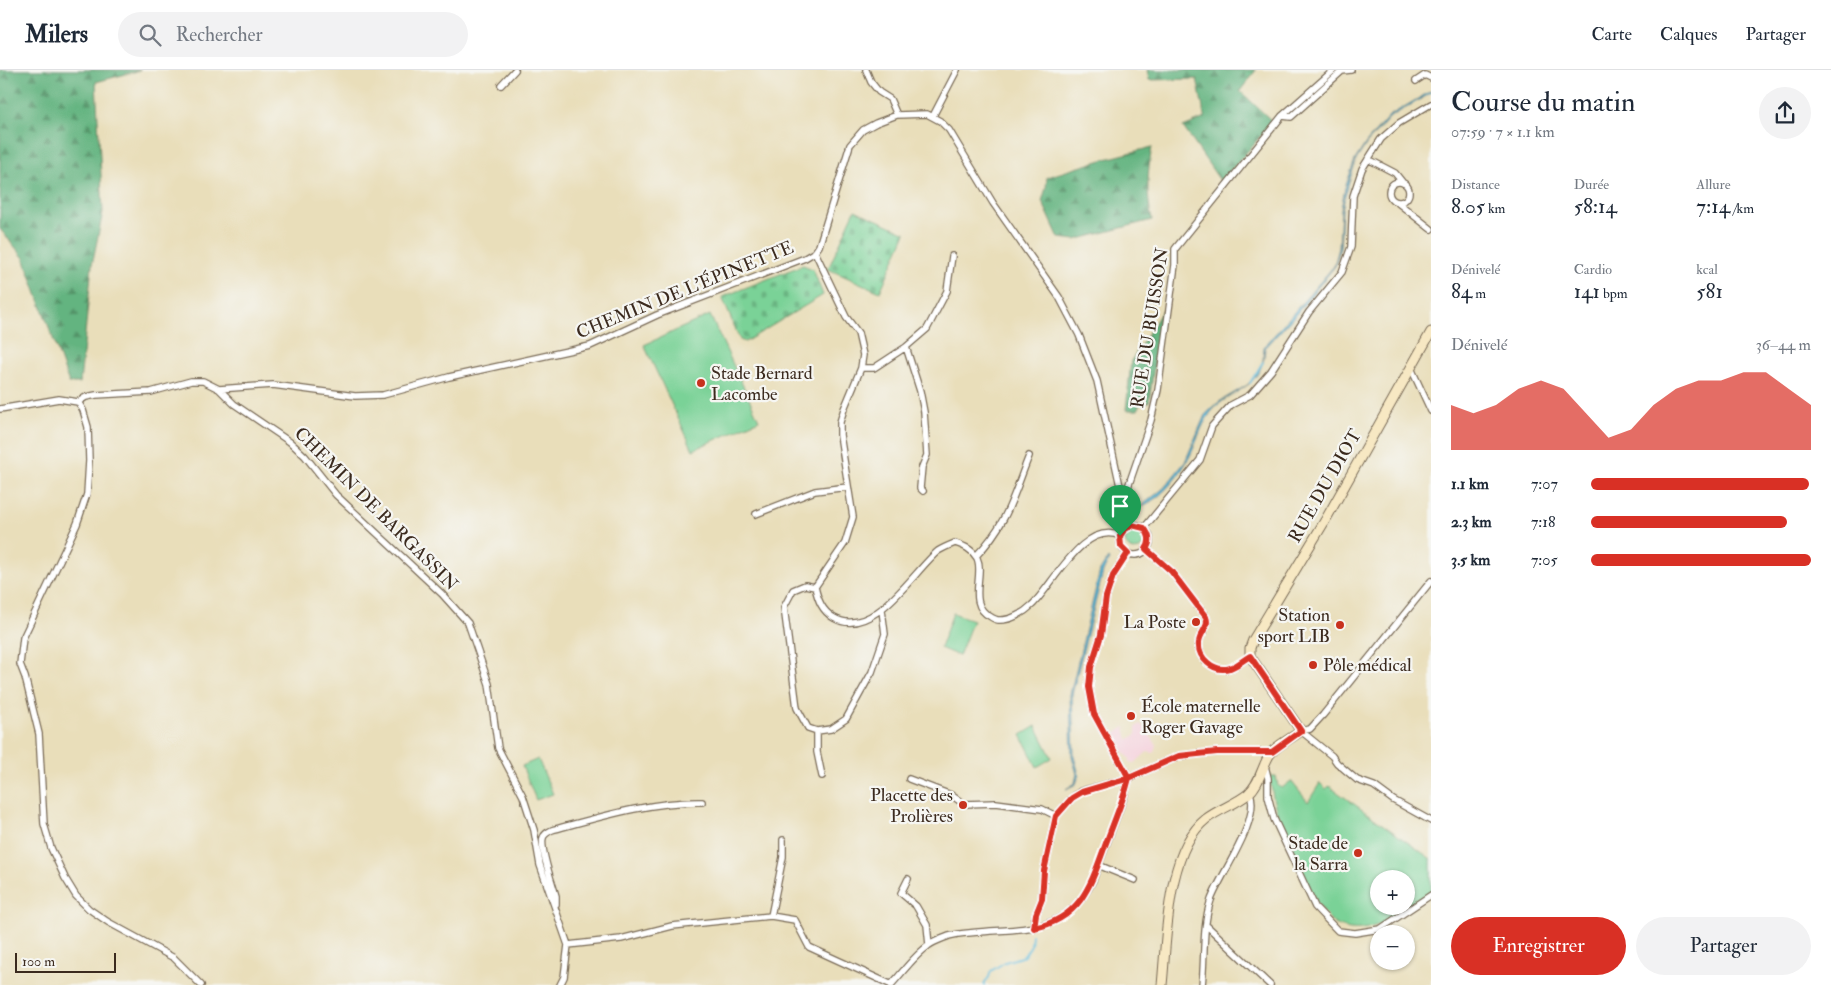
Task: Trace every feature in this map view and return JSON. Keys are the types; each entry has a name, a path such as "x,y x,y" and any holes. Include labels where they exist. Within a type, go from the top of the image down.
{"street":[{"path":"501,85 515,70"},
{"path":"866,70 871,82 879,92 890,99 897,116"},
{"path":"956,70 933,116 948,130 993,203 1058,297 1079,335 1097,381 1122,495 1132,525"},
{"name":"RUE DU BUISSON","path":"1122,495 1128,487 1151,420 1158,390 1175,265 1175,248 1282,116 1334,70"},
{"path":"1282,116 1291,117 1342,71 1351,70"},
{"path":"1416,81 1425,75 1431,78"},
{"path":"1144,528 1200,460 1212,426 1231,406 1250,395 1271,371 1309,312 1342,272 1351,247 1353,196 1362,168 1381,139 1399,122 1431,104"},
{"name":"CHEMIN DE L'ÉPINETTE","path":"78,402 86,397 96,395 151,392 191,381 203,381 219,389 272,385 355,396 383,395 449,377 590,346 657,315 805,258 815,252 819,246 850,145 863,130 876,122 897,116 927,114 933,116"},
{"path":"1368,160 1395,173 1408,189 1407,197 1397,202"},
{"path":"1403,184 1396,183 1390,188 1391,198 1431,229"},
{"path":"815,252 846,317 858,333 863,356 861,368 840,422 840,435 853,517 845,543 815,587 818,603 829,615 842,623 859,622 882,610 939,550 955,543 969,548 976,556 979,563 977,580 978,601 986,615 997,620 1016,616 1032,605 1058,570 1073,554 1099,535 1114,534 1120,536"},
{"path":"861,368 874,368 906,347 927,329 947,290 952,256"},
{"name":"RUE DU DIOT","path":"1250,656 1253,640 1326,519 1431,332"},
{"path":"906,347 920,391 924,412 927,455 922,466 920,488 923,491"},
{"path":"1411,368 1431,411"},
{"name":"CHEMIN DE BARGASSIN","path":"219,389 234,404 290,442 300,451 336,496 442,594 468,623 489,684 498,748 523,796 534,830 540,865 568,945 564,977 560,985"},
{"path":"0,409 59,399 78,402 83,410 88,427 90,461 87,494 78,524 23,638 20,664 25,676 39,734 44,824 51,848 76,896 89,909 108,922 174,958 201,985"},
{"path":"976,556 1001,526 1016,494 1030,456"},
{"path":"756,514 815,491 848,487"},
{"path":"1132,525 1144,528 1149,536 1149,545 1138,554 1128,553 1121,546 1120,536 1124,530 1132,525"},
{"path":"1146,549 1171,571 1206,617 1208,621 1207,626 1199,642 1204,660 1214,668 1228,669 1250,656 1301,731 1332,756 1337,763 1357,780 1374,786 1393,800 1431,821"},
{"path":"568,945 621,939 672,926 771,916 795,920 809,947 892,985 929,945 952,935 1034,928 1057,920 1076,906 1088,891 1124,798 1129,778 1094,714 1089,687 1091,667 1101,635 1106,597 1113,576 1128,553"},
{"path":"1162,985 1172,891 1178,863 1185,846 1195,830 1206,819 1250,793 1272,752 1301,731 1310,729 1323,715 1431,580"},
{"path":"815,587 805,586 793,590 784,607 797,708 808,728 817,731 831,729 846,719 872,672 885,634 882,610"},
{"path":"817,731 817,752 822,776"},
{"path":"1034,928 1036,914 1042,899 1044,871 1056,816 1072,798 1082,792 1129,778 1179,756 1217,752 1272,752"},
{"path":"1264,764 1268,778 1268,796 1274,819 1315,907 1338,931 1355,933 1380,929 1431,895"},
{"path":"909,779 952,795 964,804 996,803 1042,809 1056,816"},
{"path":"1202,985 1206,925 1211,900 1244,833 1252,806 1250,793"},
{"path":"557,911 556,896 543,848 543,838 546,833 599,818 670,803 702,802"},
{"path":"771,916 783,857 783,840"},
{"path":"1098,865 1135,880"},
{"path":"908,879 901,892 916,906 927,925 929,945"},
{"path":"1206,925 1270,985"}],"shaded area":[{"path":"1140,724 1156,744 1154,753 1147,752 1135,763 1130,762 1130,759 1112,736 1125,727 1128,740 1136,734 1136,727"}],"green space":[{"path":"0,70 141,70 96,82 103,212 92,265 80,383 69,383 24,258 0,229"},
{"path":"1147,70 1256,70 1240,91 1273,122 1221,182 1183,127 1205,118 1197,79 1149,80"},
{"path":"1152,147 1148,184 1152,220 1075,240 1059,238 1042,201 1047,177"},
{"path":"855,210 906,233 880,292 828,269"},
{"path":"803,265 813,269 823,295 745,342 740,340 722,297"},
{"path":"1162,311 1149,402 1140,402 1138,410 1126,410 1131,361"},
{"name":"Stade Bernard Lacombe","path":"710,315 759,420 693,450 644,345"},
{"path":"1135,530 1142,533 1145,540 1142,547 1135,550 1128,547 1125,540 1128,533"},
{"path":"953,613 973,620 959,656 940,648"},
{"path":"1036,726 1052,758 1037,767 1021,735"},
{"path":"538,759 553,794 536,800 522,766"},
{"name":"Stade de la Sarra","path":"1269,776 1276,776 1278,786 1282,788 1291,781 1308,802 1320,783 1326,789 1329,786 1431,859 1431,891 1415,902 1415,870 1370,870 1370,915 1397,915 1383,923 1361,929 1350,929 1335,924 1327,917 1308,887 1274,802"}],"water":[{"path":"1431,91 1431,93 1390,117 1367,143 1356,160 1342,209 1340,249 1335,266 1265,348 1263,358 1264,347 1334,266 1339,248 1341,209 1345,188 1355,160 1366,143 1389,116"},
{"path":"1262,363 1257,374 1250,383"},
{"path":"1245,386 1215,408 1204,423 1189,458 1177,476 1154,500 1140,507 1164,488 1185,462 1205,415 1219,402"},
{"path":"1108,558 1072,694 1074,756 1079,775 1076,784 1066,789 1075,783 1077,774 1072,756 1070,695 1100,571"}],"waterway":[{"path":"1250,383 1263,362"},
{"path":"984,985 991,971 1005,962 1024,956 1031,945 1032,935"}],"place":[{"name":"Stade Bernard Lacombe","path":"701,383"},
{"name":"La Poste","path":"1196,622"},
{"name":"Station sport LIB","path":"1340,625"},
{"name":"Pôle médical","path":"1313,665"},
{"name":"École maternelle Roger Gavage","path":"1131,716"},
{"name":"Placette des Prolières","path":"963,805"},
{"name":"Stade de la Sarra","path":"1358,853"}],"route":[{"path":"1120,536 1121,546 1128,553 1113,576 1106,597 1101,635 1091,667 1089,687 1094,714 1129,778 1088,891 1067,914 1044,926 1034,928 1036,914 1042,899 1044,871 1056,816 1072,798 1082,792 1129,778 1179,756 1217,752 1272,752 1301,731 1250,656 1236,666 1222,670 1214,668 1204,660 1201,655 1199,642 1208,621 1171,571 1146,549 1150,541 1144,528 1132,525 1124,530 1120,536"}]}
